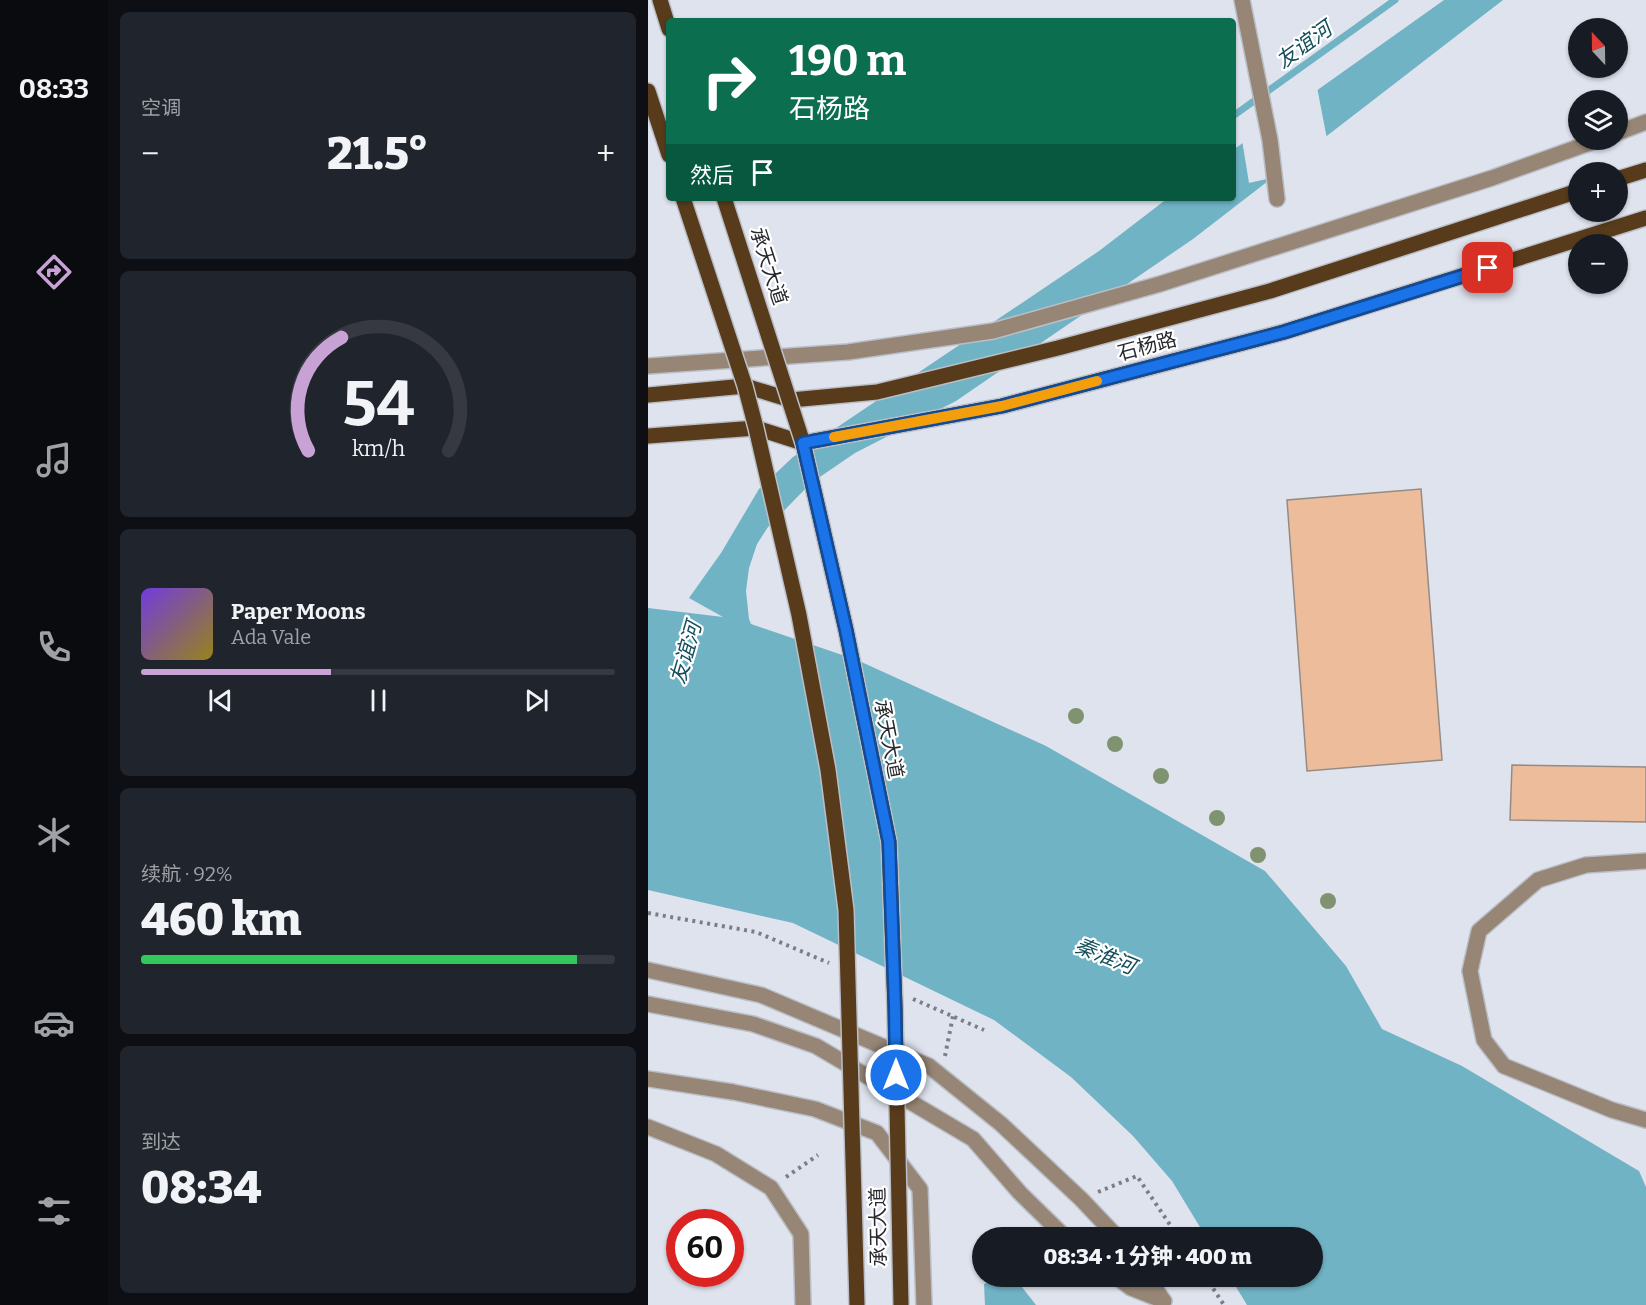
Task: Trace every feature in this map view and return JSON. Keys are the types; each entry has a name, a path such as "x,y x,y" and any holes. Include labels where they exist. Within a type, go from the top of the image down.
{"main road":[{"path":"660,0 666,19"},
{"path":"648,91 666,146"},
{"path":"1628,176 1646,170"},
{"name":"石杨路","path":"648,395 745,386 791,400 877,392 1058,348 1270,291 1568,194"},
{"name":"承天大道","path":"684,201 745,386 756,428 799,615 828,770 846,910 857,1305"},
{"name":"承天大道","path":"725,201 803,443 846,630 889,842 901,1305"},
{"name":"石杨路","path":"648,436 756,428 803,443 1002,406 1284,332 1646,218"}],"street":[{"path":"1242,0 1270,140 1277,199"},
{"path":"1628,128 1646,122"},
{"path":"648,366 848,352 993,331 1171,280 1492,178 1570,150"},
{"path":"1646,861 1586,865 1538,880 1479,931 1470,971 1484,1040 1504,1066 1612,1110 1646,1120"},
{"path":"648,970 761,994 928,1066 1001,1124 1108,1227"},
{"path":"648,1004 753,1024 816,1046 973,1139 1020,1193 1055,1227"},
{"path":"648,1079 733,1092 815,1109 877,1133 920,1189 924,1305"},
{"path":"648,1127 716,1154 771,1188 801,1234 803,1305"},
{"path":"1130,1287 1165,1303"},
{"path":"1154,1287 1165,1303"}],"path":[{"path":"648,913 756,932 833,965"},
{"path":"910,997 984,1030"},
{"path":"944,1057 953,1016"},
{"path":"771,1188 818,1155"},
{"path":"1081,1199 1137,1176 1172,1227"},
{"path":"1212,1287 1224,1305"}],"water":[{"name":"秦淮河","path":"1444,0 1503,0 1193,239 956,401 855,453 811,483 768,527 757,544 749,568 746,591 749,619 751,624 857,660 1046,746 1265,871 1346,966 1382,1029 1462,1066 1639,1171 1646,1187 1646,1305 1247,1305 1236,1287 1323,1287 1323,1227 1200,1227 1172,1181 1133,1136 1071,1077 994,1020 793,923 648,890 648,608 723,617 689,598 721,553 759,489 793,457 1099,251 1164,201 1236,201 1236,148"},
{"path":"984,1287 1022,1287 1036,1305 985,1305"}],"pier":[{"path":"1317,87 1327,139 1280,176 1249,183 1242,140"}],"building":[{"path":"1421,489 1442,760 1307,771 1287,500"},
{"path":"1512,765 1646,767 1646,822 1510,820"}],"waterway":[{"name":"友谊河","path":"1236,114 1395,0"}],"slow traffic":[{"path":"834,437 1002,406 1097,381"}],"route":[{"path":"896,1075 889,842 846,630 803,443 1002,406 1284,332 1488,268"}]}
